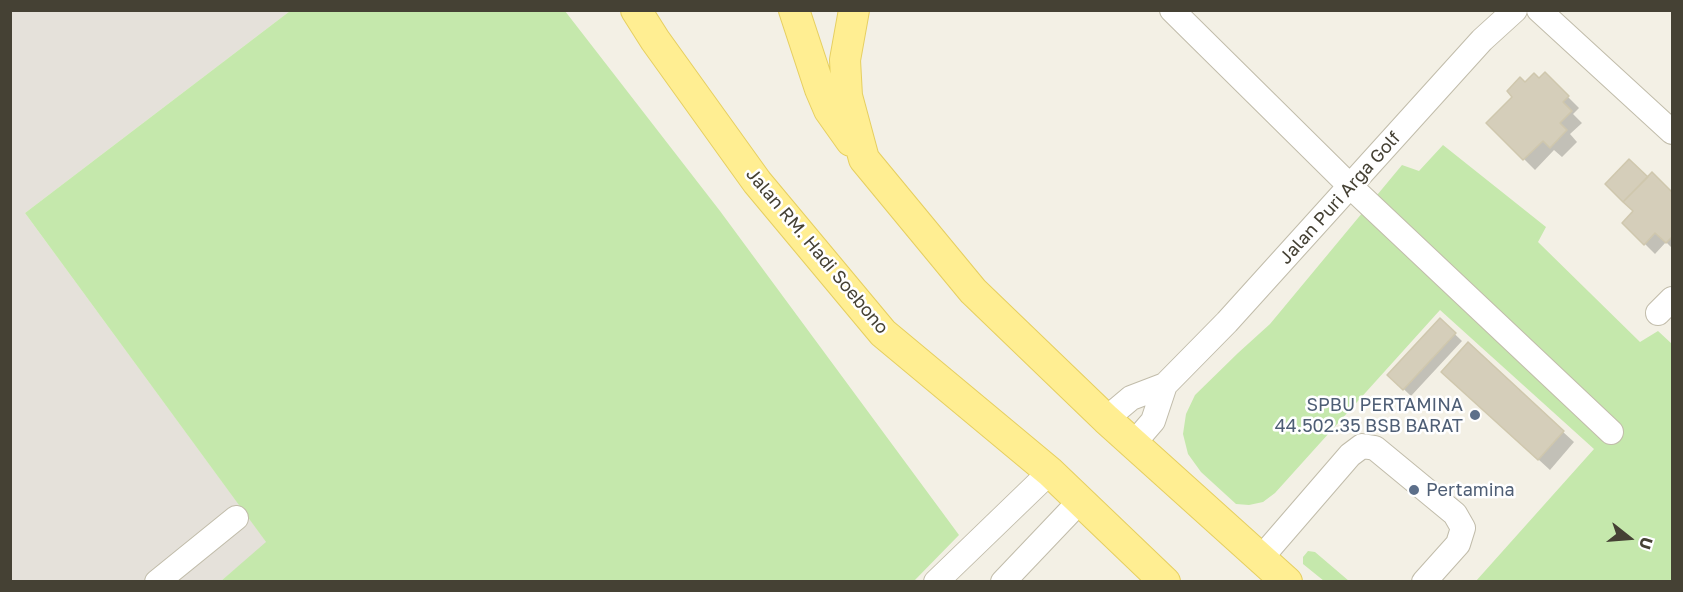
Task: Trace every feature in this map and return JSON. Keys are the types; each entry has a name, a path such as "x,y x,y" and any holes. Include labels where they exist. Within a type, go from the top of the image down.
{"main road":[{"name":"Jalan RM. Hadi Soebono","path":"636,10 757,182 883,333 1050,472 1165,582"},
{"path":"655,40 658,10"},
{"path":"794,10 829,110 864,159 973,291 1106,419 1287,582"},
{"path":"854,10 845,60 847,96 864,159"}],"street":[{"path":"1172,10 1350,186 1611,432"},
{"name":"Jalan Puri Arga Golf","path":"1106,419 1131,398 1165,385 1227,322 1482,40 1515,10"},
{"path":"1539,10 1672,132"},
{"name":"Jalan Puri Arga Golf","path":"1134,443 1154,421 1165,385"},
{"path":"1262,558 1350,455 1362,446 1375,448 1455,514 1463,528 1458,544 1424,582"},
{"path":"936,582 1050,472"},
{"path":"1003,582 1080,501"},
{"path":"157,582 236,518"}],"shaded area":[{"path":"10,11 290,11 25,213 267,543 221,581 11,581"}],"green space":[{"path":"290,11 565,11 720,211 959,535 914,581 221,581 266,542 25,213"},
{"path":"1443,145 1546,227 1538,242 1640,342 1658,331 1672,344 1672,581 1476,581 1594,449 1440,310 1275,493 1263,502 1249,505 1236,504 1201,472 1188,454 1183,434 1186,414 1195,395 1270,324 1402,165 1419,171"},
{"path":"1308,551 1315,552 1349,581 1324,581 1303,564 1303,557"}],"building":[{"path":"1545,72 1569,96 1563,102 1572,111 1560,123 1567,130 1550,148 1543,141 1523,160 1486,123 1512,97 1507,91 1520,77 1525,82 1534,73 1539,78"},
{"path":"1629,159 1648,177 1623,202 1605,184"},
{"path":"1652,172 1672,192 1672,237 1666,243 1655,233 1644,245 1622,223 1633,211 1623,202"},
{"path":"1440,318 1456,333 1403,390 1387,375"},
{"path":"1468,342 1564,431 1538,460 1441,372"}],"place":[{"name":"SPBU PERTAMINA 44.502.35 BSB BARAT","path":"1475,415"},
{"name":"Pertamina","path":"1414,490"}]}
